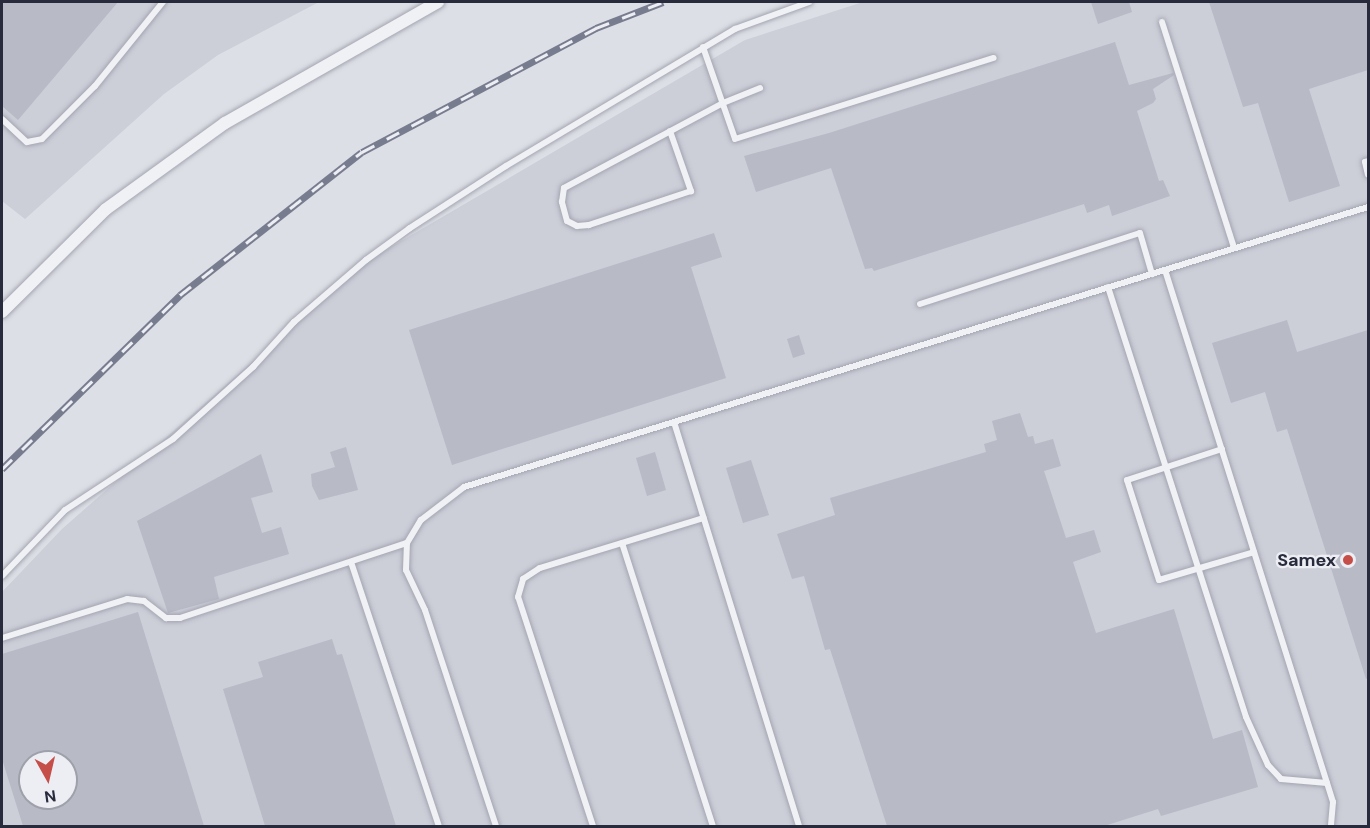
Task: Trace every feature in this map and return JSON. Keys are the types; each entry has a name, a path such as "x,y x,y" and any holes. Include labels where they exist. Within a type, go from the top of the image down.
{"street":[{"path":"2,312 106,209 225,123 438,2"}],"lane":[{"path":"2,119 27,142 42,140 95,86 163,2"},
{"path":"2,576 65,510 173,439 253,367 294,322 366,260 452,200 704,47 735,29 809,2"},
{"path":"1162,22 1234,248"},
{"path":"704,47 735,139 994,58"},
{"path":"670,131 691,191 589,225 577,226 567,222 561,202 564,188 670,131 723,103 760,88"},
{"path":"1368,161 1365,162 1368,175"},
{"path":"496,826 425,610 406,570 407,543 421,520 465,487 1368,207"},
{"path":"920,304 1140,233 1152,274"},
{"path":"1165,270 1328,783 1333,802 1330,826"},
{"path":"1108,287 1246,717 1268,765 1281,779 1328,783"},
{"path":"674,422 799,826"},
{"path":"1222,449 1127,480 1159,580 1254,552"},
{"path":"593,826 518,597 523,579 540,568 704,518"},
{"path":"2,638 127,599 144,601 166,618 180,618 407,543"},
{"path":"622,543 713,826"},
{"path":"351,562 439,826"}],"shaded area":[{"path":"2,2 319,2 218,55 164,94 25,219 2,201"},
{"path":"863,2 1368,2 1368,826 2,826 2,592 62,529 367,261 745,40"}],"building":[{"path":"2,2 118,2 18,120 2,106"},
{"path":"1091,2 1129,2 1132,12 1098,24"},
{"path":"1209,2 1368,2 1368,70 1309,89 1340,186 1289,202 1258,103 1243,107"},
{"path":"1115,42 1129,85 1173,73 1174,75 1153,89 1156,99 1153,103 1137,111 1159,181 1163,180 1170,196 1112,216 1109,205 1087,213 1084,204 874,271 872,268 865,269 831,168 756,192 744,156 829,133"},
{"path":"714,233 722,257 691,267 726,378 452,465 409,330"},
{"name":"Samex","path":"1287,320 1297,352 1368,330 1368,678 1366,679 1287,429 1277,432 1265,392 1231,403 1212,343"},
{"path":"799,335 805,354 793,358 787,339"},
{"path":"1020,413 1028,437 1033,436 1035,444 1053,439 1061,466 1044,471 1066,538 1094,530 1101,552 1073,562 1096,633 1174,609 1213,739 1242,730 1258,787 1161,816 1158,809 1104,826 887,826 830,649 825,650 804,576 792,579 777,534 835,515 830,498 986,452 984,444 997,440 992,421"},
{"path":"346,447 358,490 319,500 312,486 311,474 335,467 330,452"},
{"path":"655,452 666,490 647,496 636,458"},
{"path":"261,454 273,492 251,498 262,533 281,527 289,554 214,577 219,599 168,613 137,521"},
{"path":"751,460 769,515 743,523 726,468"},
{"path":"138,612 204,826 23,826 2,759 2,654"},
{"path":"332,639 337,655 342,654 396,826 265,826 223,689 263,677 258,662"}],"railway":[{"path":"2,469 180,295 362,152 596,28 663,2"}],"place":[{"name":"Samex","path":"1348,560"}]}
